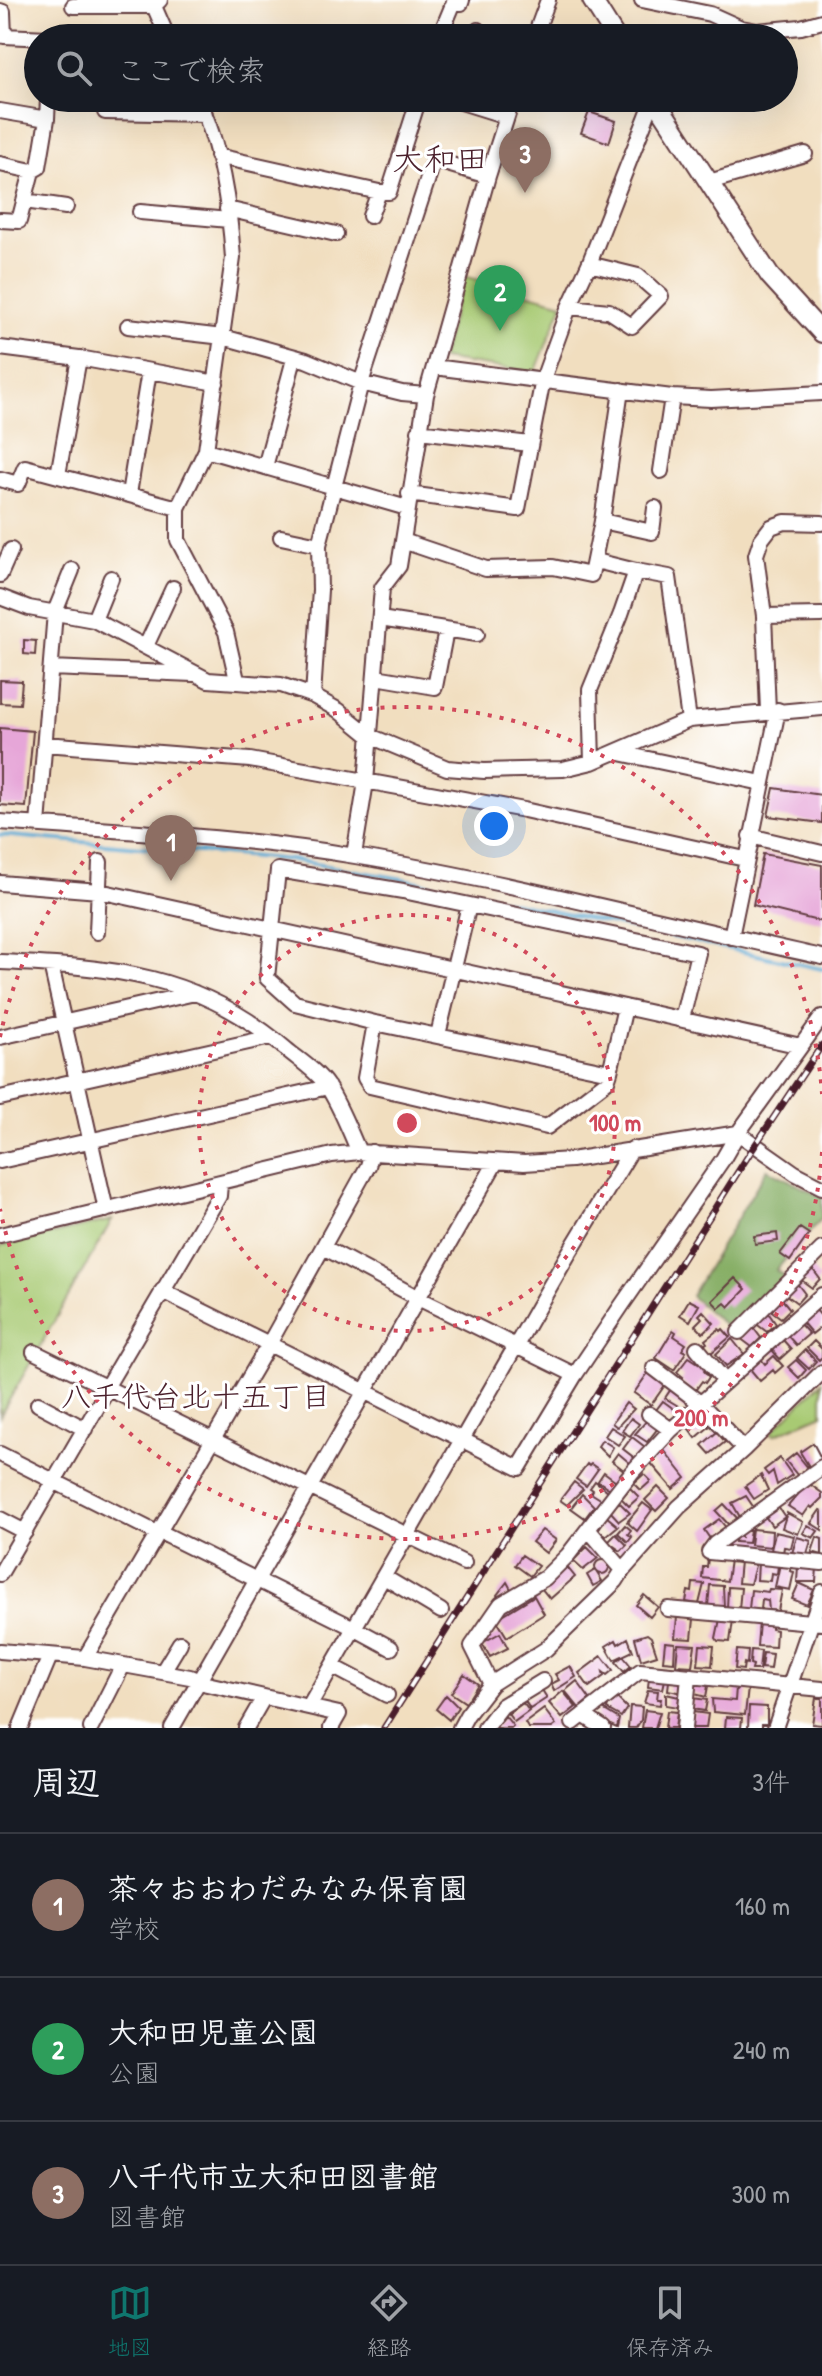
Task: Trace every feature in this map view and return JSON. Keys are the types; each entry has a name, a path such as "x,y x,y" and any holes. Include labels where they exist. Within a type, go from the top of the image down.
{"main road":[{"path":"592,0 607,24"},
{"path":"663,112 770,276 822,333"}],"street":[{"path":"445,24 454,2 461,3 462,0"},
{"path":"539,24 548,0"},
{"path":"642,0 710,14 732,24"},
{"path":"73,6 156,2 163,24"},
{"path":"0,11 3,12 4,36 24,37"},
{"path":"798,27 822,21"},
{"path":"0,111 47,119"},
{"path":"0,164 32,171 39,167 47,112"},
{"path":"105,112 205,114 217,156 233,258 206,450 178,508 178,540 226,632 237,680"},
{"path":"217,156 389,192 415,112"},
{"path":"493,112 506,116"},
{"path":"354,855 366,782 382,588 399,566 426,395 508,112"},
{"path":"206,450 333,487 408,501 518,509 543,379 649,112"},
{"path":"709,182 805,154"},
{"path":"313,696 320,590 319,545 361,383 434,160 488,176"},
{"path":"0,220 19,221 32,171"},
{"path":"370,216 379,192"},
{"path":"25,201 66,207"},
{"path":"140,212 228,214 336,234"},
{"path":"569,307 609,311 632,326 661,296 638,276 589,264"},
{"path":"128,326 223,337 306,360 361,383 426,395"},
{"path":"0,348 79,358 216,383"},
{"path":"58,475 79,358"},
{"path":"265,467 294,359"},
{"path":"434,367 672,397 711,399 822,393"},
{"path":"129,494 149,371"},
{"path":"403,541 486,569 553,567 591,575 596,561 621,390"},
{"path":"661,471 672,397"},
{"path":"419,431 530,444"},
{"path":"0,479 18,484 25,467 178,508"},
{"path":"602,521 652,532 655,508"},
{"path":"731,937 773,711 756,555 761,540 771,527 785,522 822,523"},
{"path":"281,537 319,545"},
{"path":"0,575 11,550"},
{"path":"596,561 669,577 689,720"},
{"path":"38,825 55,612 72,570"},
{"path":"592,762 590,690 636,571"},
{"path":"94,620 111,578"},
{"path":"146,646 173,588"},
{"path":"0,597 29,608 94,620 208,680 281,685 313,696 338,710 370,736 447,768 484,771 563,769 592,762 689,720 822,708"},
{"path":"764,616 822,615"},
{"path":"380,619 477,634"},
{"path":"376,677 435,687 446,630"},
{"path":"51,668 197,674"},
{"path":"45,744 250,760 524,810 745,859"},
{"path":"615,752 762,783"},
{"path":"0,822 279,845 354,855 822,957"},
{"path":"750,836 822,853"},
{"path":"97,932 100,862"},
{"path":"610,1072 375,1023 295,1003 267,978 278,870 469,905 698,953 682,1019"},
{"path":"0,883 99,891 801,1046"},
{"path":"438,1035 469,905"},
{"path":"0,962 125,973 198,992 236,1012 271,1037 328,1087 366,1152 368,1166 269,1344 85,1658"},
{"path":"51,965 106,1210"},
{"path":"0,1037 198,992"},
{"path":"375,1023 365,1078 370,1086 547,1127 607,1081 625,1007"},
{"path":"162,1291 519,1468 575,1375 738,1133 822,1017"},
{"path":"0,1098 271,1037"},
{"path":"0,1161 328,1087"},
{"path":"0,1235 332,1155 366,1152 496,1162 571,1160 738,1133 795,1173 822,1187"},
{"path":"309,1706 632,1149"},
{"path":"172,1728 496,1162"},
{"path":"0,1574 219,1196 220,1184"},
{"path":"323,1247 419,1299 575,1375"},
{"path":"739,1332 822,1249"},
{"path":"491,1684 472,1646 501,1604 545,1578 632,1472 671,1430 822,1295"},
{"path":"697,1348 724,1380"},
{"path":"34,1352 464,1563"},
{"path":"654,1368 700,1403 744,1449"},
{"path":"460,1728 491,1684 546,1649 616,1581 679,1507 744,1449 822,1372"},
{"path":"38,1404 85,1429"},
{"path":"649,1414 671,1430"},
{"path":"0,1454 391,1648"},
{"path":"822,1467 725,1535 709,1552 822,1563"},
{"path":"0,1519 25,1532"},
{"path":"588,1529 623,1570"},
{"path":"384,1577 441,1611"},
{"path":"775,1728 817,1623 822,1592"},
{"path":"668,1609 817,1623"},
{"path":"163,1671 180,1643"},
{"path":"0,1651 85,1658 163,1671 339,1714 331,1728"},
{"path":"20,1728 50,1656"},
{"path":"91,1728 123,1665"},
{"path":"332,1666 387,1695"},
{"path":"603,1728 578,1719 640,1671 822,1689"},
{"path":"684,1728 689,1677"},
{"path":"485,1728 502,1706 543,1681"},
{"path":"248,1728 264,1697"}],"green space":[{"path":"463,276 563,303 535,373 441,359"},
{"path":"767,1169 822,1197 822,1218 776,1270 786,1278 731,1331 691,1296"},
{"path":"112,1220 0,1416 0,1246"},
{"path":"822,1382 822,1414 774,1435 771,1432"}],"building":[{"path":"589,112 616,121 609,143 581,133"},
{"path":"24,640 36,641 35,655 24,654"},
{"path":"0,680 22,681 20,704 0,703"},
{"path":"0,728 33,731 26,807 0,805"},
{"path":"774,788 822,795 822,823 768,816"},
{"path":"763,854 822,865 822,922 753,905"},
{"path":"800,1228 809,1234 790,1261 780,1254"},
{"path":"777,1233 778,1241 755,1244 754,1236"},
{"path":"811,1267 820,1279 812,1288 800,1279"},
{"path":"735,1278 746,1289 729,1307 725,1303 719,1308 712,1301"},
{"path":"796,1282 805,1294 797,1303 785,1294"},
{"path":"781,1298 790,1309 781,1318 769,1309"},
{"path":"689,1300 699,1305 690,1321 680,1315"},
{"path":"816,1310 822,1317 822,1326 812,1334 802,1322"},
{"path":"703,1311 714,1323 703,1333 695,1325 702,1318 699,1315"},
{"path":"767,1311 776,1324 767,1332 755,1323"},
{"path":"799,1323 809,1334 796,1345 786,1334"},
{"path":"752,1326 761,1338 752,1347 740,1338"},
{"path":"719,1329 730,1337 711,1353 704,1345 707,1343 705,1340"},
{"path":"673,1330 676,1332 674,1336 686,1344 682,1350 686,1352 674,1370 656,1358"},
{"path":"732,1339 744,1354 726,1366 716,1354"},
{"path":"783,1340 791,1349 780,1359 772,1350"},
{"path":"814,1341 822,1349 819,1360 807,1348"},
{"path":"805,1350 816,1361 809,1369 797,1358"},
{"path":"774,1356 783,1366 760,1381 750,1369 761,1359 765,1364"},
{"path":"689,1357 706,1368 704,1371 709,1377 694,1392 680,1381 683,1377 677,1372"},
{"path":"796,1360 806,1370 799,1378 788,1367"},
{"path":"648,1373 665,1385 651,1405 634,1393"},
{"path":"671,1389 690,1403 685,1410 665,1398"},
{"path":"663,1401 678,1412 672,1421 656,1410"},
{"path":"626,1403 634,1409 617,1427 612,1423"},
{"path":"699,1415 709,1427 696,1438 686,1425"},
{"path":"631,1418 639,1424 630,1436 622,1431"},
{"path":"647,1420 658,1428 647,1442 635,1434"},
{"path":"611,1427 625,1436 618,1445 605,1436"},
{"path":"717,1432 725,1442 710,1454 702,1445"},
{"path":"632,1437 645,1447 636,1459 623,1449"},
{"path":"602,1440 613,1447 608,1456 598,1446"},
{"path":"813,1443 822,1460 810,1468 800,1452"},
{"path":"664,1450 686,1478 673,1489 650,1462"},
{"path":"618,1453 631,1464 625,1471 612,1461"},
{"path":"796,1453 808,1468 798,1476 786,1461"},
{"path":"780,1458 792,1475 777,1485 773,1471 768,1475 764,1470"},
{"path":"587,1464 598,1469 586,1486 576,1479"},
{"path":"604,1472 616,1481 610,1489 598,1481"},
{"path":"644,1474 651,1481 641,1490 634,1483"},
{"path":"761,1475 768,1490 754,1499 745,1486"},
{"path":"595,1481 608,1491 602,1500 591,1493 593,1490 590,1488"},
{"path":"574,1482 583,1489 567,1505 560,1500"},
{"path":"808,1483 822,1493 822,1498 812,1508 810,1506 803,1516 788,1506"},
{"path":"658,1487 669,1498 656,1511 645,1500"},
{"path":"630,1488 639,1497 629,1506 621,1498"},
{"path":"582,1494 594,1506 585,1518 571,1508"},
{"path":"746,1496 754,1508 740,1517 732,1503"},
{"path":"619,1502 630,1513 619,1521 610,1511"},
{"path":"643,1503 652,1510 637,1531 627,1522"},
{"path":"724,1504 738,1519 730,1526 716,1511"},
{"path":"776,1504 785,1517 772,1526 765,1516"},
{"path":"822,1511 822,1530 811,1523"},
{"path":"787,1513 803,1522 798,1534 782,1528"},
{"path":"606,1516 618,1526 606,1536 598,1530"},
{"path":"719,1519 727,1529 711,1540 704,1530"},
{"path":"625,1525 631,1530 628,1534 632,1537 628,1542 618,1533"},
{"path":"808,1525 818,1531 813,1538 803,1533"},
{"path":"752,1529 772,1531 771,1547 750,1545"},
{"path":"542,1530 556,1540 546,1553 532,1542"},
{"path":"741,1531 750,1531 748,1543 735,1542 736,1536 741,1537"},
{"path":"775,1532 794,1536 791,1548 784,1547 783,1553 771,1550"},
{"path":"616,1534 627,1545 621,1551 608,1542"},
{"path":"797,1537 811,1541 806,1557 792,1553"},
{"path":"817,1537 822,1539 822,1555 812,1552"},
{"path":"587,1547 598,1558 583,1570 573,1561"},
{"path":"522,1555 538,1566 530,1576 515,1565"},
{"path":"708,1558 730,1560 727,1581 702,1578"},
{"path":"602,1560 609,1567 602,1574 595,1567"},
{"path":"740,1561 756,1562 750,1584 738,1583"},
{"path":"758,1563 778,1565 777,1574 771,1573 770,1581 757,1580"},
{"path":"780,1564 791,1566 790,1571 794,1572 790,1590 775,1587"},
{"path":"798,1566 817,1567 816,1582 797,1582"},
{"path":"567,1567 575,1577 550,1599 542,1589"},
{"path":"595,1570 602,1581 593,1586 587,1575"},
{"path":"507,1582 513,1593 499,1600 497,1595"},
{"path":"693,1583 704,1584 699,1604 686,1602"},
{"path":"799,1583 814,1590 807,1605 792,1599"},
{"path":"710,1585 723,1586 724,1607 708,1606"},
{"path":"728,1587 741,1588 739,1609 727,1608"},
{"path":"769,1589 782,1590 778,1611 769,1610 768,1600 762,1599 761,1610 749,1609 751,1590 768,1592"},
{"path":"644,1595 658,1607 650,1617 636,1605"},
{"path":"534,1596 544,1614 507,1637 496,1619"},
{"path":"677,1617 694,1619 692,1639 675,1638"},
{"path":"720,1619 733,1620 730,1642 716,1638"},
{"path":"759,1622 771,1623 771,1629 776,1630 775,1647 757,1646"},
{"path":"500,1633 508,1648 490,1657 482,1643"},
{"path":"647,1634 657,1655 641,1660 635,1638"},
{"path":"628,1638 633,1651 614,1660 606,1646"},
{"path":"665,1642 675,1643 674,1662 663,1661"},
{"path":"678,1644 695,1645 692,1666 676,1665"},
{"path":"700,1645 714,1646 712,1666 698,1665"},
{"path":"737,1650 748,1651 743,1670 735,1669"},
{"path":"751,1650 761,1651 759,1670 752,1670"},
{"path":"763,1653 772,1654 770,1669 761,1668"},
{"path":"602,1656 613,1670 607,1675 603,1672 604,1676 589,1687 579,1673"},
{"path":"623,1656 631,1666 624,1672 616,1662"},
{"path":"570,1666 576,1677 554,1691 551,1684 559,1680 555,1674"},
{"path":"464,1674 478,1684 466,1703 451,1693"},
{"path":"649,1678 665,1680 663,1689 648,1687"},
{"path":"577,1681 590,1699 579,1708 565,1691"},
{"path":"669,1681 681,1682 683,1693 668,1690"},
{"path":"693,1683 708,1686 706,1697 691,1693"},
{"path":"736,1687 748,1688 745,1715 713,1712 712,1699 735,1701"},
{"path":"542,1690 547,1698 530,1709 525,1701"},
{"path":"648,1690 658,1691 660,1705 644,1703"},
{"path":"563,1691 576,1707 562,1718 549,1703"},
{"path":"666,1694 679,1697 678,1707 666,1705"},
{"path":"446,1695 458,1707 449,1720 436,1709"},
{"path":"617,1698 627,1708 621,1717 607,1709 610,1700 613,1702"},
{"path":"693,1698 707,1700 705,1711 691,1709"},
{"path":"816,1698 822,1698 822,1725 812,1724"},
{"path":"523,1703 529,1711 514,1722 508,1714"},
{"path":"630,1706 642,1707 641,1720 636,1728 628,1728"},
{"path":"749,1706 767,1707 767,1724 762,1724 762,1728 748,1728"},
{"path":"601,1708 619,1719 617,1728 597,1719"},
{"path":"544,1709 556,1725 552,1728 528,1728 525,1723"},
{"path":"645,1710 660,1712 655,1728 642,1728"},
{"path":"667,1711 677,1712 675,1728 665,1728"},
{"path":"693,1712 708,1714 706,1728 688,1728"},
{"path":"505,1716 513,1726 495,1728"},
{"path":"726,1717 742,1718 741,1728 725,1728"}],"waterway":[{"path":"0,835 292,860 409,880 822,969"}],"railway":[{"path":"384,1728 822,1045"}],"place":[{"name":"八千代市立大和田図書館","path":"525,193"},
{"name":"大和田児童公園","path":"500,331"},
{"name":"茶々おおわだみなみ保育園","path":"171,881"}],"district":[{"name":"大和田","path":"440,158"},
{"name":"八千代台北十五丁目","path":"196,1396"}]}
